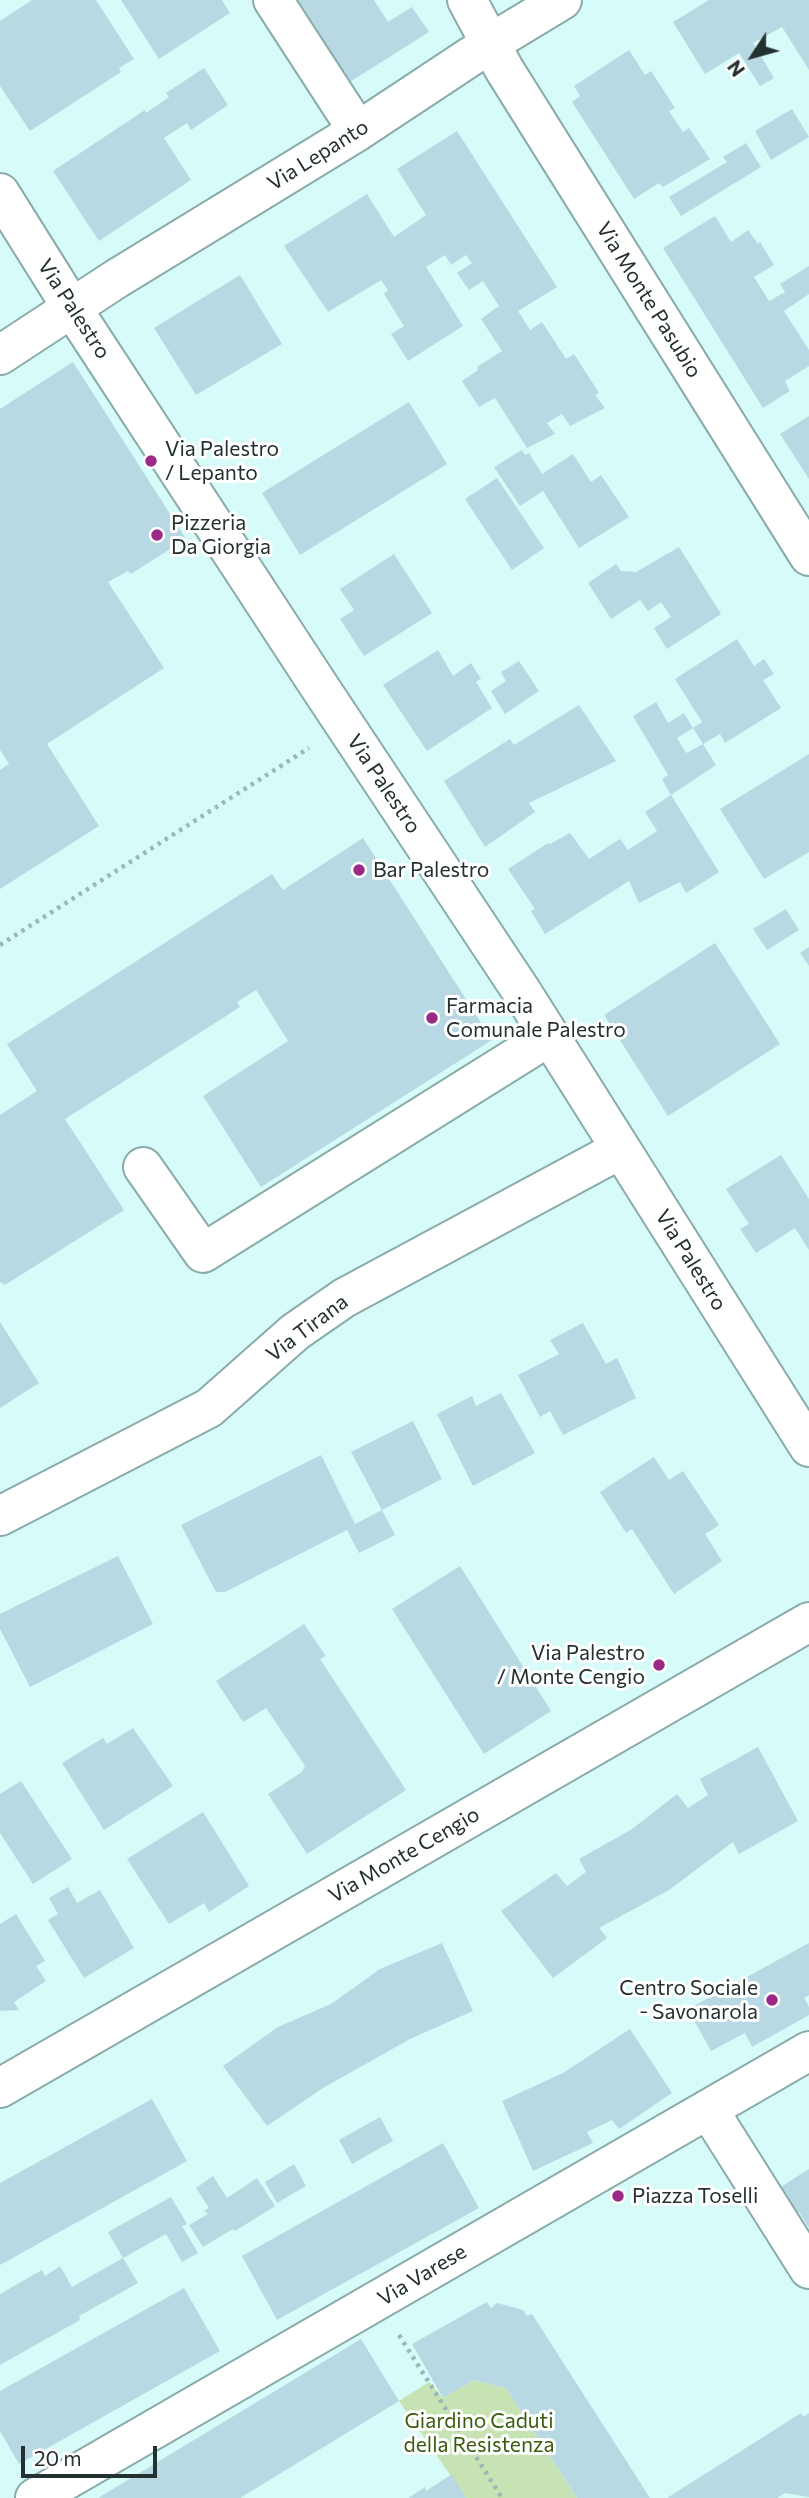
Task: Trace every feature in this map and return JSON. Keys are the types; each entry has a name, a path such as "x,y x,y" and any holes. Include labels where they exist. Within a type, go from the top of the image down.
{"street":[{"path":"272,0 358,131"},
{"name":"Via Monte Pasubio","path":"467,0 504,69 809,555"},
{"name":"Via Lepanto","path":"0,355 72,307 358,131 491,43 562,0"},
{"name":"Via Palestro","path":"0,193 550,1037 809,1447"},
{"path":"143,1167 203,1253 550,1037"},
{"name":"Via Tirana","path":"0,1516 209,1408 295,1332 344,1298 621,1149"},
{"name":"Via Monte Cengio","path":"0,2088 809,1622"},
{"name":"Via Varese","path":"35,2498 809,2051"},
{"path":"708,2109 809,2269"}],"path":[{"path":"0,946 316,743"},
{"path":"378,2302 502,2498"}],"green space":[{"name":"Giardino Caduti della Resistenza","path":"474,2380 506,2388 577,2498 466,2498 399,2401 429,2382 443,2398"}],"building":[{"path":"32,0 96,0 134,59 119,68 121,72 30,131 0,86 0,21"},
{"path":"121,0 222,0 230,13 159,59"},
{"path":"292,0 374,0 388,22 412,7 429,32 345,85"},
{"path":"709,0 809,0 809,70 782,27 753,43 774,78 760,86 739,53 705,74 673,22"},
{"path":"629,50 645,75 651,71 675,108 669,111 683,132 689,128 710,159 663,187 659,183 634,199 572,102 580,96 574,86"},
{"path":"204,68 228,105 191,130 187,123 164,138 191,180 99,241 53,171 145,110 146,113 169,97 166,93"},
{"path":"792,109 809,137 771,160 755,131"},
{"path":"457,131 557,287 518,311 530,330 542,322 566,359 574,354 599,393 595,395 605,408 570,426 562,414 547,423 555,434 527,448 495,398 479,407 462,381 478,370 477,367 502,351 481,319 499,306 483,281 469,290 457,273 472,263 466,255 451,265 445,255 426,267 463,326 408,361 391,334 404,326 384,294 388,290 381,280 328,312 284,246 367,194 394,237 426,215 397,169"},
{"path":"746,143 761,167 681,216 669,197 727,162 723,157"},
{"path":"715,216 731,242 748,230 758,244 760,242 774,265 754,277 769,301 785,292 780,284 809,266 809,294 784,311 809,350 809,366 785,381 790,391 763,408 663,248"},
{"path":"240,275 282,344 196,395 154,328"},
{"path":"73,362 186,539 131,574 128,571 108,582 164,668 47,744 99,826 0,889 0,770 9,764 0,750 0,409"},
{"path":"409,402 447,464 300,555 262,493"},
{"path":"809,416 809,479 780,434"},
{"path":"522,450 525,455 529,453 542,474 573,454 591,482 601,475 629,517 579,548 543,491 520,506 494,467"},
{"path":"497,478 544,548 512,570 465,499"},
{"path":"679,547 721,614 667,649 654,628 671,617 661,602 648,611 640,600 611,619 588,583 616,564 621,571 636,572"},
{"path":"394,554 432,613 364,656 340,619 354,610 340,589"},
{"path":"737,639 754,666 764,659 774,674 763,680 781,708 725,743 720,734 703,744 693,728 702,722 675,679"},
{"path":"438,650 453,676 471,663 481,679 476,682 492,708 427,751 383,685"},
{"path":"519,661 539,691 505,714 491,691 506,681 501,672"},
{"path":"656,702 668,723 684,713 693,728 677,738 686,753 703,744 716,765 671,795 662,779 668,775 633,716"},
{"path":"579,705 616,761 529,803 535,812 485,847 444,781 510,739 514,745"},
{"path":"809,754 809,852 764,879 720,809"},
{"path":"671,795 719,872 686,893 680,882 639,903 629,881 545,934 531,911 535,909 508,869 548,843 570,833 589,859 620,839 628,850 657,831 645,812"},
{"path":"363,838 492,1040 261,1187 203,1096 288,1041 256,990 237,1002 240,1007 65,1119 124,1210 5,1285 0,1282 0,1115 37,1091 7,1044 272,874 283,890"},
{"path":"786,909 799,930 767,950 753,929"},
{"path":"715,943 780,1044 668,1116 604,1015"},
{"path":"809,947 809,966 800,953"},
{"path":"781,1155 809,1199 809,1250 795,1228 756,1253 740,1229 749,1224 726,1189"},
{"path":"0,1322 39,1383 0,1408"},
{"path":"583,1323 606,1364 617,1358 636,1398 563,1435 550,1411 540,1417 518,1375 559,1354 550,1340"},
{"path":"501,1393 535,1453 473,1486 437,1414 472,1396 476,1406"},
{"path":"413,1421 442,1479 382,1510 351,1452"},
{"path":"321,1455 355,1524 382,1510 395,1535 359,1553 347,1530 225,1592 216,1592 181,1525"},
{"path":"654,1457 669,1480 683,1471 719,1525 705,1534 722,1561 674,1594 632,1529 626,1533 600,1492"},
{"path":"118,1556 153,1624 30,1687 0,1629 0,1614"},
{"path":"460,1566 551,1711 484,1754 392,1609"},
{"path":"304,1624 326,1656 320,1659 406,1790 307,1854 268,1794 302,1772 305,1766 266,1708 243,1722 216,1681"},
{"path":"133,1728 173,1786 104,1830 62,1763 103,1738 107,1744"},
{"path":"758,1747 798,1821 739,1854 733,1842 669,1890 599,1928 607,1938 553,1978 501,1911 556,1873 567,1886 586,1872 579,1859 632,1829 677,1794 688,1808 708,1795 700,1779"},
{"path":"21,1781 72,1859 33,1884 0,1833 0,1794"},
{"path":"203,1812 249,1886 209,1912 204,1903 169,1924 127,1859"},
{"path":"68,1887 77,1903 100,1890 134,1948 84,1978 48,1920 58,1914 49,1898"},
{"path":"16,1914 45,1961 36,1966 46,1981 14,2002 19,2010 0,2011 0,1924"},
{"path":"442,1943 473,2011 410,2039 323,2088 267,2126 223,2066 278,2027 331,2004 380,1969"},
{"path":"809,1943 809,1995 804,1998 809,2007 809,2015 752,2047 745,2033 711,2051 688,2009"},
{"path":"630,2029 672,2093 619,2129 612,2120 587,2132 593,2143 533,2171 502,2101 563,2073"},
{"path":"152,2099 187,2161 0,2265 0,2183"},
{"path":"380,2117 393,2141 352,2164 339,2140"},
{"path":"443,2143 479,2208 277,2320 242,2256"},
{"path":"294,2164 306,2186 277,2203 265,2182"},
{"path":"809,2169 809,2228 799,2212 793,2216 776,2190"},
{"path":"213,2176 227,2198 257,2178 275,2206 203,2247 189,2225 208,2214 204,2211 209,2208 196,2188"},
{"path":"171,2197 187,2224 182,2226 198,2253 182,2262 166,2234 123,2258 108,2232"},
{"path":"123,2258 138,2283 79,2316 80,2320 0,2365 0,2294 42,2270 45,2276 60,2266 72,2287"},
{"path":"184,2288 220,2351 19,2464 0,2431 0,2391"},
{"path":"487,2302 491,2308 497,2303 523,2310 527,2316 532,2314 650,2498 577,2498 506,2388 474,2380 443,2398 412,2344"},
{"path":"361,2339 399,2401 240,2498 98,2498"},
{"path":"801,2413 803,2417 809,2413 809,2497 785,2493 777,2498 667,2498"},
{"path":"452,2474 466,2498 408,2498 425,2487 426,2491"}],"place":[{"name":"Via Palestro / Lepanto","path":"151,461"},
{"name":"Pizzeria Da Giorgia","path":"157,535"},
{"name":"Bar Palestro","path":"359,870"},
{"name":"Farmacia Comunale Palestro","path":"432,1018"},
{"name":"Via Palestro / Monte Cengio","path":"659,1665"},
{"name":"Centro Sociale - Savonarola","path":"772,2000"},
{"name":"Piazza Toselli","path":"618,2196"}]}
